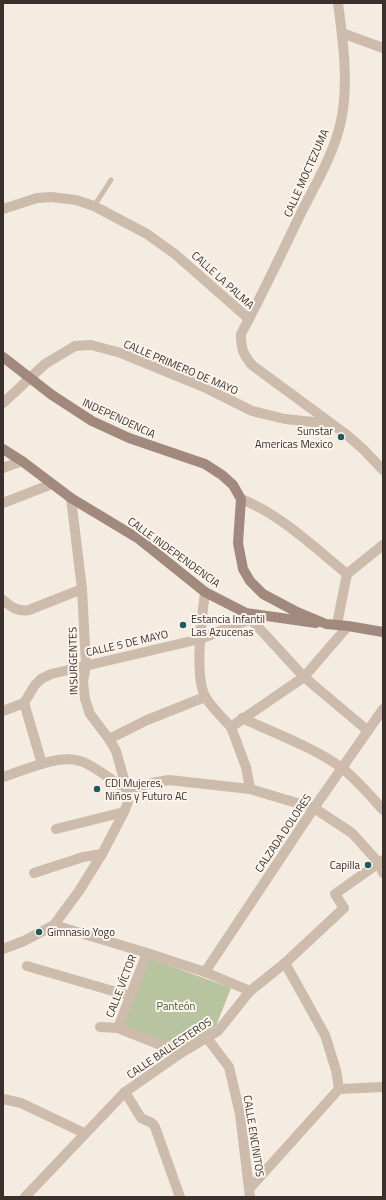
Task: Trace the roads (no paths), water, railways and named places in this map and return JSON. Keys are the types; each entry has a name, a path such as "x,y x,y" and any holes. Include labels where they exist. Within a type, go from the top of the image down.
{"street":[{"name":"CALLE MOCTEZUMA","path":"249,319 284,250 332,147 341,121 344,74 342,32 338,3"},
{"path":"342,32 383,48"},
{"name":"CALLE LA PALMA","path":"3,209 37,198 51,197 76,200 94,206 146,234 175,254 249,319 241,334 241,347 252,365 347,435 383,470"},
{"name":"CALLE PRIMERO DE MAYO","path":"3,403 45,364 75,346 91,345 121,353 197,384 252,411 285,419 331,424"},
{"name":"INDEPENDENCIA","path":"3,357 62,402 92,421 129,438 205,464 222,475 233,486 241,499"},
{"name":"CALLE INDEPENDENCIA","path":"3,448 71,498 139,539 205,592 248,616 337,624 383,632"},
{"path":"3,468 22,461"},
{"path":"3,502 52,484"},
{"name":"INSURGENTES","path":"71,498 82,590 86,665 83,682 85,699 90,714 109,739 118,755 127,790"},
{"path":"241,499 256,505 275,516 347,574"},
{"name":"CALLE INDEPENDENCIA","path":"241,499 238,543 243,569 250,581 262,594 326,624"},
{"path":"337,624 347,574 383,545"},
{"path":"3,600 9,605 23,611 82,590"},
{"path":"205,592 200,639 202,686 206,697 231,727 246,767 250,789"},
{"path":"248,616 304,676 367,730"},
{"name":"CALLE 5 DE MAYO","path":"24,703 35,685 41,679 51,674 200,639 248,616"},
{"path":"231,727 304,676 348,626"},
{"path":"109,739 147,720 206,697"},
{"path":"3,710 24,703 42,764"},
{"name":"CALZADA DOLORES","path":"205,972 314,808 383,709"},
{"path":"242,718 322,756 342,769 366,791 383,810"},
{"path":"3,777 42,764 62,759 70,759 87,764 127,790 169,780 250,789 314,808 352,832 381,861 383,873"},
{"path":"3,949 24,941 54,925 80,892 124,812 128,802 127,790"},
{"path":"56,829 124,812"},
{"path":"34,873 83,857 102,854"},
{"name":"CALLE BALLESTEROS","path":"25,1197 46,1176 84,1133 125,1092 218,1031 250,991 285,963 344,908 335,894 381,861"},
{"path":"54,925 205,972 250,991"},
{"name":"CALLE VÍCTOR","path":"118,1028 147,953"},
{"path":"285,963 325,1035 336,1070 339,1089"},
{"path":"27,966 130,996"},
{"path":"100,1027 118,1028 181,1054"},
{"name":"CALLE ENCINITOS","path":"207,1038 229,1067 240,1114 250,1192"},
{"path":"250,1192 339,1089 383,1087"},
{"path":"125,1092 141,1118 152,1123 155,1127 180,1197"},
{"path":"3,1099 21,1103 84,1133"}],"lane":[{"path":"94,206 111,180"}],"place":[{"name":"Sunstar Americas Mexico","path":"341,437"},
{"name":"Estancia Infantil Las Azucenas","path":"183,625"},
{"name":"CDI Mujeres, Niños y Futuro AC","path":"97,789"},
{"name":"Capilla","path":"368,865"},
{"name":"Gimnasio Yogo","path":"39,932"}],"park label":[{"name":"Panteón","path":"176,1006"}]}
